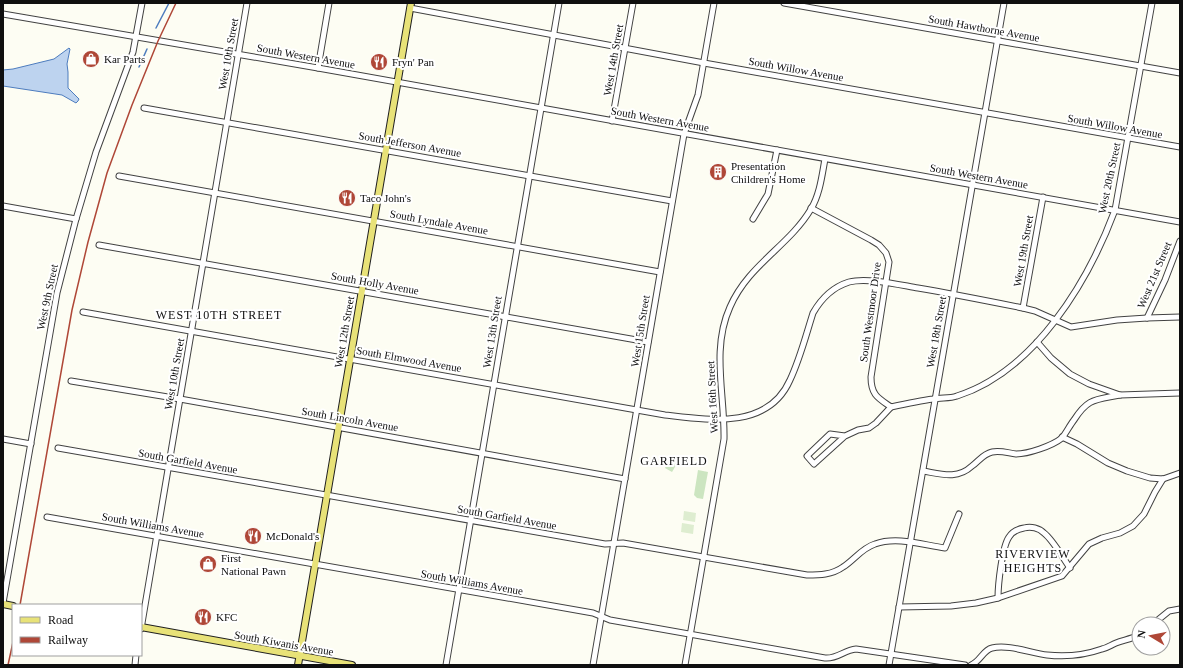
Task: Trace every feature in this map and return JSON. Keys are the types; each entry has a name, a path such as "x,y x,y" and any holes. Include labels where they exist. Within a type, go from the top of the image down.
{"main road":[{"name":"West 12th Street","path":"298,665 410,6"},
{"name":"South Kiwanis Avenue","path":"142,628 352,665"}],"street":[{"name":"West 9th Street","path":"3,603 58,293 76,219 96,152 133,52 142,3"},
{"name":"West 10th Street","path":"142,622 247,3"},
{"path":"318,68 329,3"},
{"name":"West 13th Street","path":"446,665 559,3"},
{"name":"West 14th Street","path":"612,121 633,3"},
{"name":"West 15th Street","path":"593,665 684,134 698,95 714,3"},
{"name":"South Hawthorne Avenue","path":"784,3 1180,73"},
{"name":"West 18th Street","path":"889,665 1004,3"},
{"name":"West 20th Street","path":"1055,320 1073,295 1091,264 1115,210 1152,3"},
{"name":"South Willow Avenue","path":"410,6 553,35 704,63 1180,147"},
{"name":"South Western Avenue","path":"3,14 318,68 1180,222"},
{"name":"South Jefferson Avenue","path":"144,108 672,201"},
{"path":"753,219 768,194 777,150"},
{"name":"West 16th Street","path":"685,665 724,439 725,419 720,347 724,321 745,279 788,238 811,208 820,182 825,159"},
{"name":"South Lyndale Avenue","path":"119,176 374,220 660,272"},
{"name":"West 19th Street","path":"1023,308 1043,197"},
{"path":"3,206 76,219"},
{"name":"South Westmoor Drive","path":"811,208 879,245 886,253 889,262 871,385 878,399 891,407"},
{"name":"West 21st Street","path":"1147,318 1165,280 1180,241"},
{"name":"South Holly Avenue","path":"99,245 648,342"},
{"name":"South Elmwood Avenue","path":"83,312 637,410 694,418 725,419 757,413 772,404 782,393 790,380 813,313 827,296 843,285 858,281 886,282 953,294"},
{"path":"953,294 1035,311 1071,327 1117,320 1180,318"},
{"path":"845,436 830,434 807,456 814,464 845,436 858,430 869,428 876,423 891,407 935,398 945,399 956,397 982,386 998,376 1037,342 1055,320"},
{"path":"1037,342 1070,374 1089,384 1120,394"},
{"name":"South Lincoln Avenue","path":"71,381 180,399 625,479"},
{"path":"923,471 960,474 974,466 981,457 990,452 998,451 1024,454 1044,447 1062,437 1078,413 1089,402 1120,394 1180,393"},
{"path":"1062,437 1077,444 1108,464 1127,472 1150,478 1163,479 1180,473"},
{"path":"3,439 31,444"},
{"name":"South Garfield Avenue","path":"58,448 605,544 623,543 807,575 818,575 836,571 843,568 863,550 874,544 889,540 945,548 959,514"},
{"path":"899,607 951,606 976,603 998,598 1062,576 1089,544 1102,538 1120,534 1133,526 1144,514 1163,479"},
{"name":"South Williams Avenue","path":"47,517 593,613 610,620 690,636 825,658 836,657 847,651 856,649 891,653"},
{"path":"998,598 998,582 1008,538 1019,529 1026,527 1035,528 1046,534 1070,568"},
{"path":"1163,616 1169,611 1180,609"},
{"path":"971,665 975,664 989,650 995,648 1064,656 1102,649 1115,643 1131,639"},
{"path":"891,653 965,665"}],"green space":[{"path":"671,457 678,462 672,472 665,468"},
{"path":"698,470 708,472 703,499 697,498 694,495"},
{"path":"684,511 696,513 695,522 683,520"},
{"path":"682,523 694,525 693,534 681,532"}],"water":[{"path":"69,48 67,64 68,88 79,99 76,103 62,95 3,86 3,70 54,59"}],"waterway":[{"path":"156,28 169,3"},
{"path":"139,67 147,49"}],"railway":[{"path":"20,604 72,310 88,242 107,173 132,105 158,41 176,3"},
{"path":"8,665 12,647"}],"place":[{"name":"Kar Parts","path":"91,59"},
{"name":"Fryn' Pan","path":"379,62"},
{"name":"Presentation Children's Home","path":"718,172"},
{"name":"Taco John's","path":"347,198"},
{"name":"McDonald's","path":"253,536"},
{"name":"First National Pawn","path":"208,564"},
{"name":"KFC","path":"203,617"}],"district":[{"name":"WEST 10TH STREET","path":"219,315"},
{"name":"GARFIELD","path":"674,461"},
{"name":"RIVERVIEW HEIGHTS","path":"1033,561"}]}
